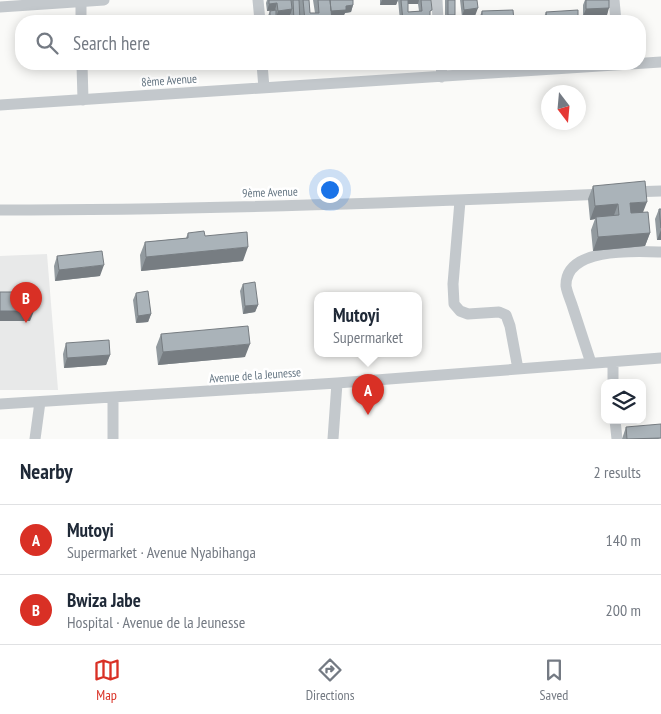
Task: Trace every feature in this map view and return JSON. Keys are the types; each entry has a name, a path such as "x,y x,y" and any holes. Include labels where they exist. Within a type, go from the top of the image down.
{"street":[{"path":"0,7 104,0"},
{"path":"258,0 259,15"},
{"path":"437,0 438,15"},
{"path":"614,0 615,15"},
{"path":"81,1 82,15"},
{"name":"8ème Avenue","path":"646,63 661,62"},
{"path":"82,70 83,100"},
{"path":"262,70 264,88"},
{"path":"441,70 442,77"},
{"name":"8ème Avenue","path":"0,105 537,70"},
{"name":"9ème Avenue","path":"0,210 224,208 460,201 661,191"},
{"path":"460,201 453,284 454,304 460,311 468,314 499,312 506,315 510,326 518,369"},
{"path":"590,363 566,286 569,273 578,263 596,255 632,251 661,252"},
{"name":"Avenue de la Jeunesse","path":"0,404 337,384 661,358"},
{"path":"613,362 614,379"},
{"path":"333,439 337,384"},
{"path":"112,398 113,439"},
{"path":"35,439 40,402"},
{"path":"615,424 617,439"}],"shaded area":[{"path":"47,254 58,390 0,390 0,256"}],"building":[{"path":"269,0 291,0 292,9 278,11 277,3 269,4"},
{"path":"293,0 299,0 300,15 294,15"},
{"path":"303,0 309,0 310,13 319,13 318,0 330,0 332,15 304,15"},
{"path":"330,0 353,0 353,5 346,6 346,10 331,11"},
{"path":"401,0 408,0 408,12 422,11 421,0 431,0 432,10 430,15 402,15"},
{"path":"448,0 455,0 455,15 448,15"},
{"path":"463,0 477,0 478,8 464,10"},
{"path":"586,0 609,0 609,8 586,9"},
{"path":"276,10 276,15 270,15 270,11"},
{"path":"513,10 513,15 482,15 482,11"},
{"path":"578,10 578,15 546,15 546,12"},
{"path":"645,181 647,202 630,203 631,213 648,212 650,233 598,237 596,217 619,215 618,204 595,206 593,186"},
{"path":"659,209 661,209 661,228"},
{"path":"204,231 205,236 247,232 248,247 146,257 145,242 188,238 188,233"},
{"path":"102,251 104,265 59,270 57,256"},
{"path":"255,282 258,305 245,306 243,284"},
{"path":"148,291 151,314 138,316 136,293"},
{"path":"0,292 34,292 34,311 0,311"},
{"path":"248,326 250,344 163,352 161,334"},
{"path":"109,340 110,355 67,358 66,343"},
{"path":"661,424 661,438 627,439 626,427"}],"place":[{"name":"Bwiza Jabe","path":"26,323"},
{"name":"Mutoyi","path":"368,415"}]}
